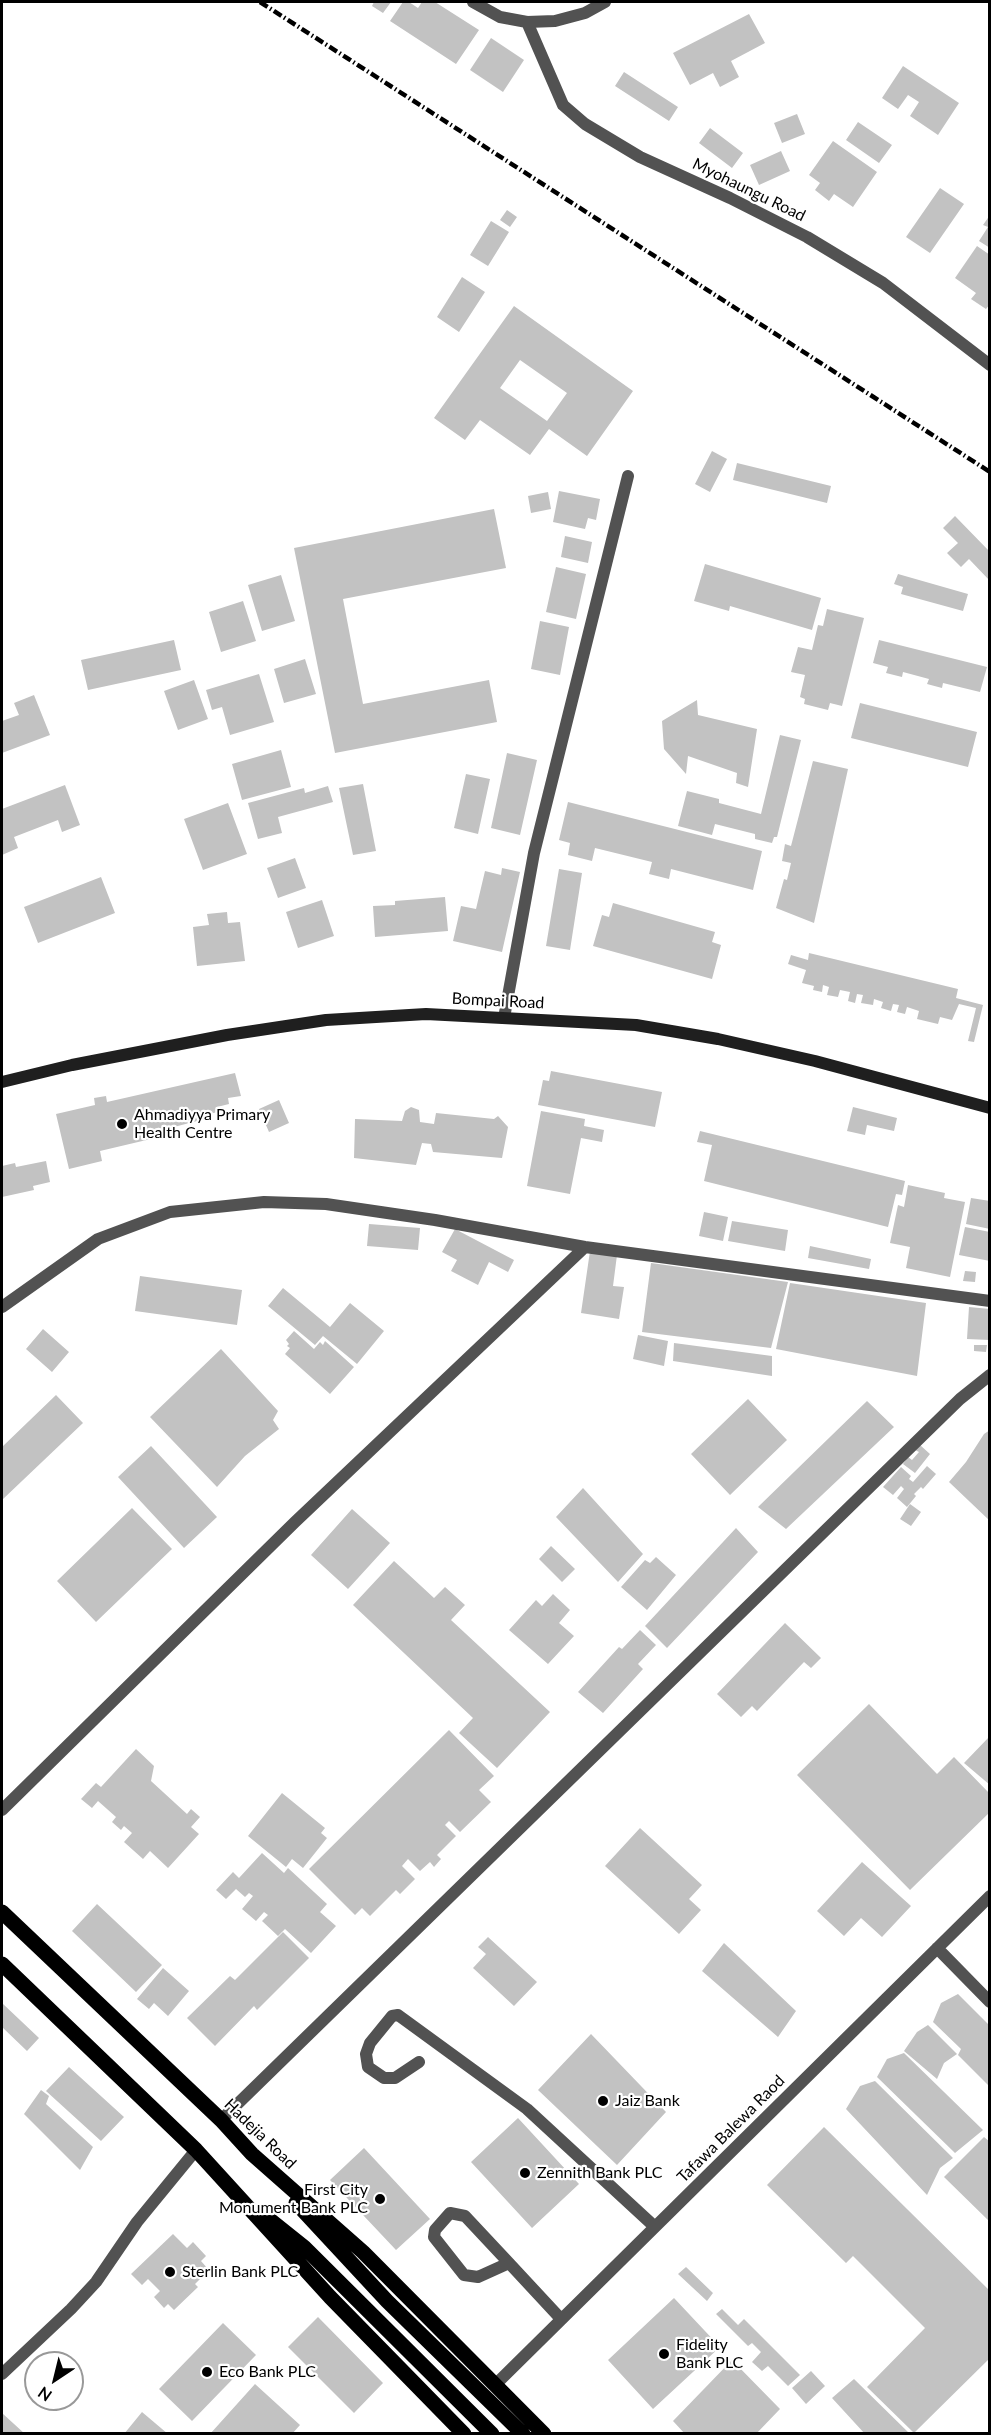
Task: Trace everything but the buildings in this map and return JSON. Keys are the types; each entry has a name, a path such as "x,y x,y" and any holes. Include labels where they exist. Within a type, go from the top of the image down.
{"main road":[{"name":"Bompai Road","path":"2,1082 138,1052 326,1020 426,1014 636,1025 718,1039 815,1061 990,1108"},
{"name":"Hadejia Road","path":"2,1912 221,2120 252,2154 363,2252 544,2433"},
{"path":"2,1964 196,2150 456,2431"},
{"path":"252,2154 387,2301 523,2433"},
{"path":"231,2189 304,2247 492,2433"}],"street":[{"path":"472,2 500,17 527,22 555,21 585,13 604,2"},
{"name":"Myohaungu Road","path":"527,22 563,105 585,124 640,157 730,198 807,237 883,283 990,364"},
{"path":"504,1018 534,854 628,476"},
{"path":"2,1307 98,1239 170,1212 264,1202 337,1205 585,1247 990,1301"},
{"path":"2,1810 295,1522 585,1247"},
{"path":"221,2120 952,1407 990,1375"},
{"name":"Tafawa Balewa Raod","path":"495,2385 990,1896"},
{"path":"937,1948 990,2002"},
{"path":"419,2062 395,2078 384,2078 368,2067 366,2054 370,2043 392,2016 398,2015 527,2109 655,2227"},
{"path":"2,2374 71,2309 96,2282 137,2222 196,2150"},
{"path":"509,2263 478,2277 464,2275 434,2237 435,2230 450,2213 465,2216 509,2263 561,2319"}],"railway":[{"path":"260,2 990,472"}],"place":[{"name":"Ahmadiyya Primary Health Centre","path":"122,1124"},
{"name":"Jaiz Bank","path":"603,2101"},
{"name":"Zennith Bank PLC","path":"525,2173"},
{"name":"First City Monument Bank PLC","path":"380,2199"},
{"name":"Sterlin Bank PLC","path":"170,2272"},
{"name":"Fidelity Bank PLC","path":"664,2354"},
{"name":"Eco Bank PLC","path":"207,2372"}]}
